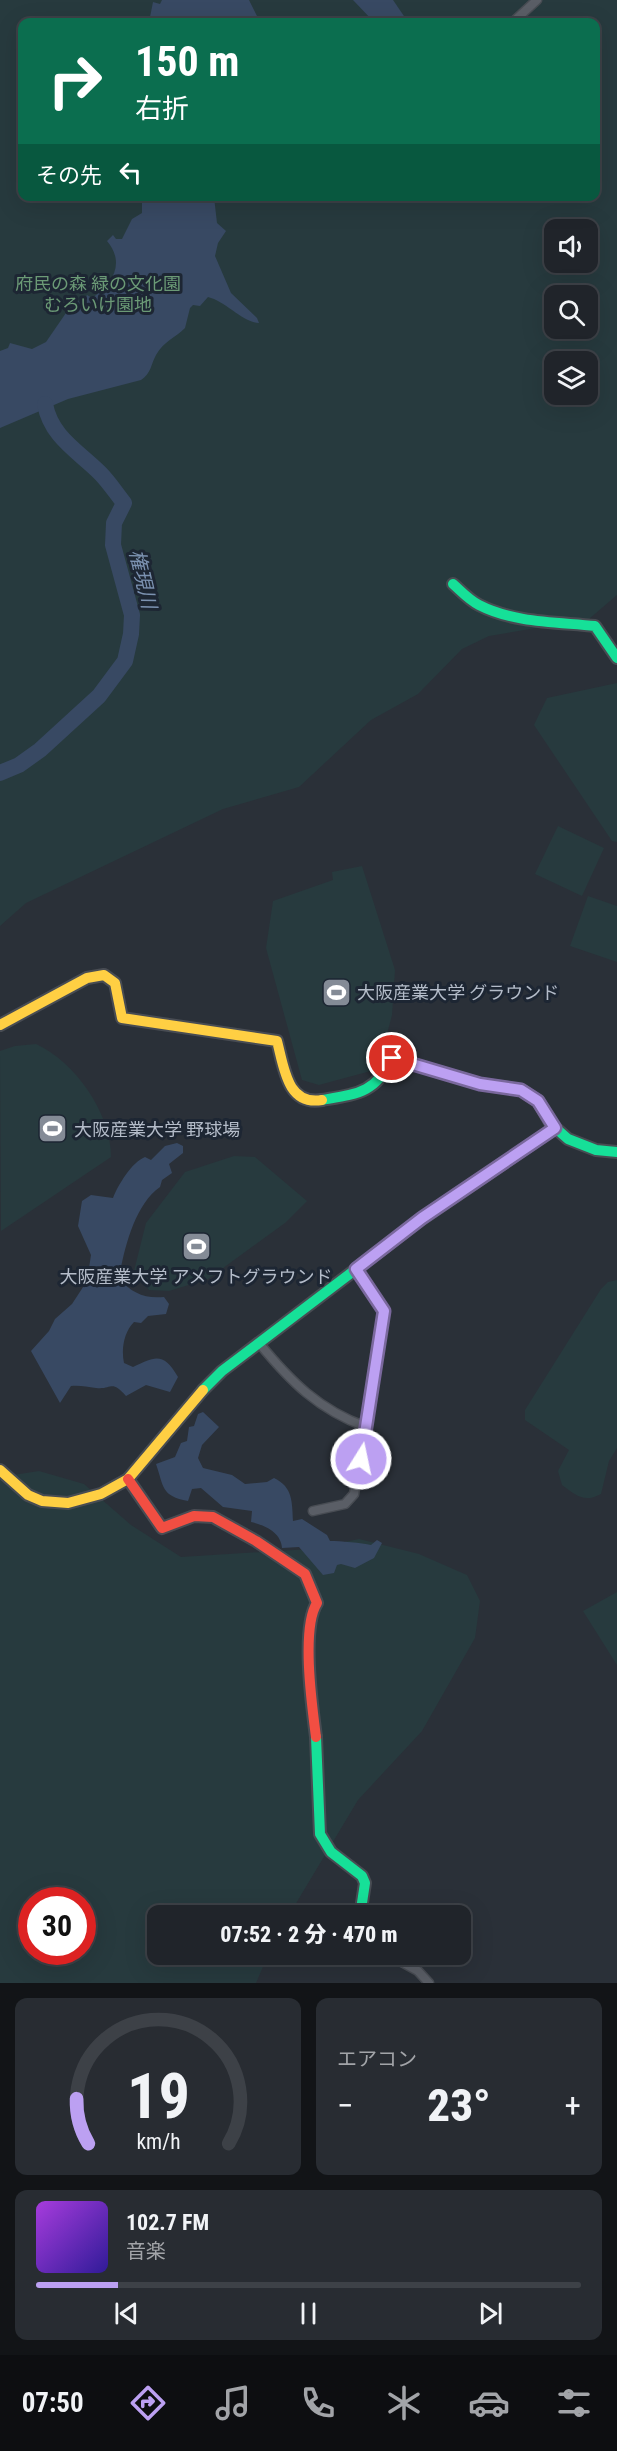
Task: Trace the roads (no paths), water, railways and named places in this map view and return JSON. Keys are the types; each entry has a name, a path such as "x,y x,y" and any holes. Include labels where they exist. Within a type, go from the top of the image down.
{"street":[{"path":"517,18 537,0"},
{"path":"453,584 476,604 486,608 514,615 595,626 602,632 617,658"},
{"path":"0,1024 87,978 104,975 115,982 122,1018 278,1041 290,1088 297,1096 311,1102 362,1093 384,1075 392,1058 480,1084 521,1090 538,1101 555,1128 568,1139 596,1150 617,1152"},
{"path":"0,1470 28,1495 42,1501 68,1503 101,1494 128,1479 209,1383 422,1218 555,1128"},
{"path":"313,1511 345,1504 354,1494 366,1427 384,1311 356,1269"},
{"path":"259,1343 287,1378 322,1407 366,1427"},
{"path":"128,1479 162,1528 189,1516 207,1515 223,1520 286,1560 305,1574 311,1583 317,1603 311,1612 309,1672 316,1741 320,1834 332,1852 362,1876 365,1883 362,1905"},
{"path":"407,1965 418,1971 429,1983"}],"water":[{"path":"162,0 249,0 258,18 150,18 153,2 160,4"},
{"path":"353,0 393,0 405,18 370,18"},
{"path":"142,201 214,201 217,223 226,231 218,243 215,256 231,293 257,318 259,323 247,320 208,297 200,306 193,305 190,308 185,328 159,350 149,372 141,380 68,399 0,428 0,351 8,348 10,343 32,349 46,342 68,310 73,311 78,301 82,304 87,295 92,298 99,292 111,280 116,265 113,249 107,241 113,235 116,239 122,239 132,219 142,213"},
{"path":"177,1143 183,1146 183,1153 169,1164 172,1173 162,1180 160,1187 151,1195 137,1216 124,1254 119,1278 128,1288 145,1296 164,1297 169,1304 166,1314 148,1316 141,1323 134,1322 124,1341 124,1363 133,1367 147,1360 158,1358 168,1363 178,1377 170,1392 146,1385 126,1396 111,1386 101,1388 71,1386 60,1403 31,1351 49,1331 55,1319 72,1304 87,1281 91,1255 78,1226 82,1201 91,1195 113,1198 135,1164 145,1157 151,1160 165,1146"},
{"path":"203,1412 219,1427 202,1445 198,1458 203,1468 232,1475 245,1484 267,1482 274,1478 288,1491 292,1501 293,1521 302,1519 327,1535 330,1541 371,1545 377,1540 382,1543 374,1558 355,1568 337,1565 334,1573 323,1575 299,1547 282,1548 275,1534 266,1527 251,1522 252,1511 223,1507 201,1488 192,1489 188,1501 168,1493 156,1464 175,1457 181,1443 187,1441 189,1427 194,1426 198,1414"}],"waterway":[{"name":"権現川","path":"0,773 19,765 40,750 99,696 125,661 131,634 132,615 113,545 114,523 124,503 103,476 59,435 48,416 45,404"}],"place":[{"name":"大阪産業大学 グラウンド","path":"336,992"},
{"name":"大阪産業大学 野球場","path":"53,1129"},
{"name":"大阪産業大学 アメフトグラウンド","path":"196,1247"}],"park label":[{"name":"府民の森 緑の文化園 むろいけ園地","path":"98,293"}]}
